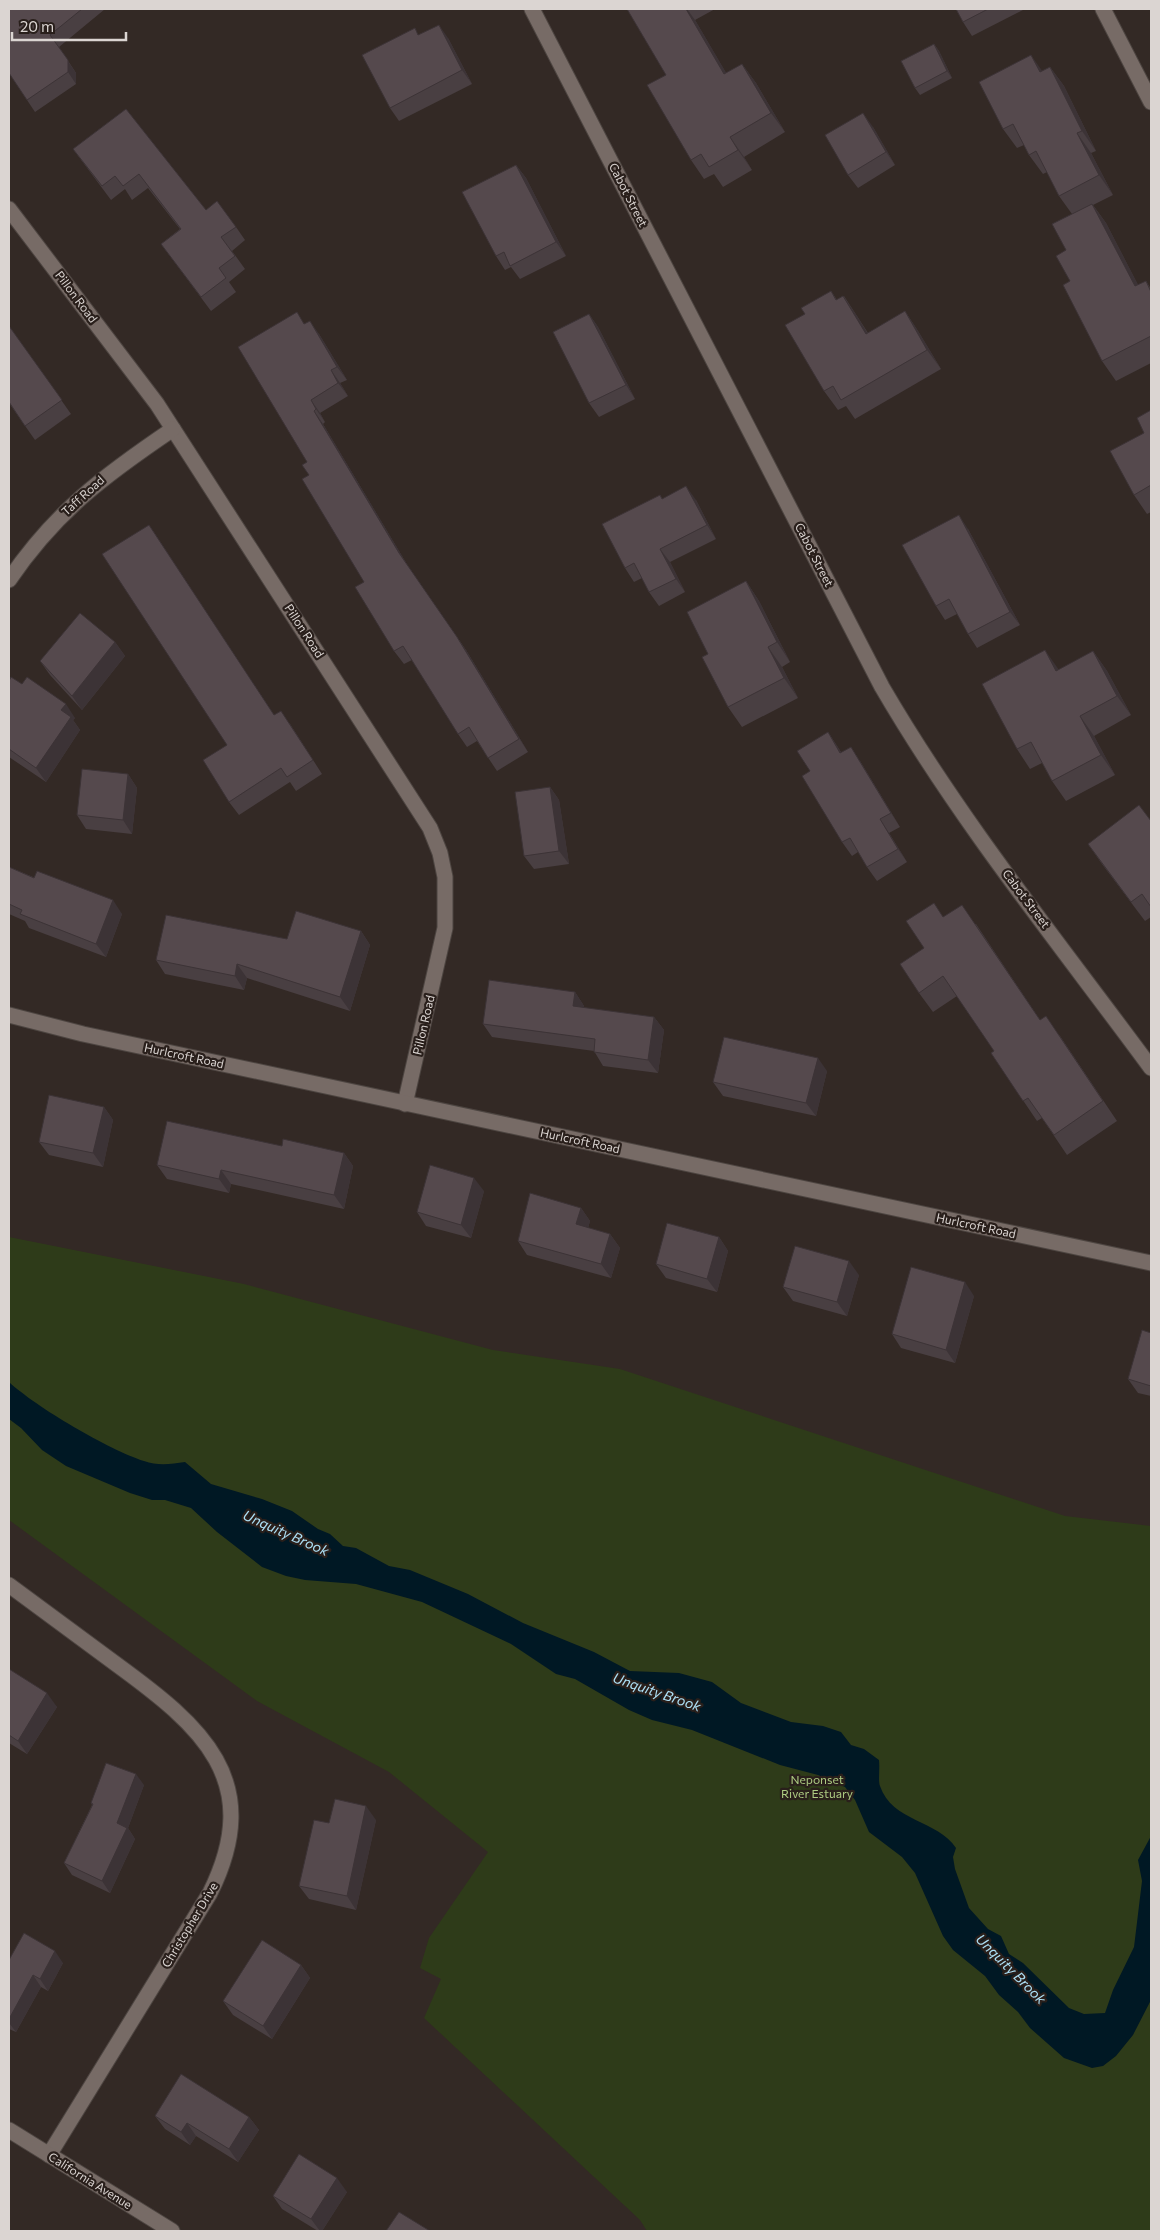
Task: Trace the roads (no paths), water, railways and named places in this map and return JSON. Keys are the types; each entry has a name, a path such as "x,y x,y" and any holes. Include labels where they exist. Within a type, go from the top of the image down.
{"street":[{"name":"Cabot Street","path":"532,9 904,724 949,796 1151,1068"},
{"path":"1103,9 1151,102"},
{"name":"Pillon Road","path":"9,209 133,371 173,429 419,808 440,853 445,877 444,928 405,1104"},
{"name":"Taff Road","path":"9,580 64,512 91,487 173,429"},
{"name":"Hurlcroft Road","path":"9,1015 83,1034 405,1104 1151,1263"},
{"name":"Christopher Drive","path":"9,1585 154,1691 183,1717 203,1738 215,1756 224,1778 230,1801 227,1849 220,1872 210,1893 49,2155"},
{"name":"California Avenue","path":"9,2130 172,2231"}],"water":[{"name":"Unquity Brook","path":"9,1382 54,1415 112,1448 154,1464 185,1462 211,1484 262,1499 292,1511 318,1529 330,1534 343,1546 356,1548 389,1566 410,1570 468,1594 523,1623 594,1652 630,1671 679,1673 712,1682 741,1703 791,1722 823,1726 841,1732 851,1745 864,1749 879,1760 880,1786 886,1798 894,1807 938,1832 956,1848 953,1857 955,1869 969,1908 988,1929 1001,1936 1009,1954 1023,1963 1069,2008 1084,2014 1105,2013 1113,1990 1134,1947 1142,1881 1138,1860 1151,1836 1151,2000 1133,2035 1116,2056 1103,2066 1092,2068 1064,2058 1030,2028 1018,2012 999,1995 985,1976 953,1950 943,1936 915,1873 902,1857 869,1832 855,1800 845,1787 818,1775 780,1765 692,1730 652,1720 629,1710 575,1679 556,1674 511,1644 422,1602 356,1584 305,1580 286,1576 262,1567 217,1532 191,1508 165,1500 152,1500 130,1493 66,1466 42,1450 21,1428 9,1419"}],"park label":[{"name":"Neponset River Estuary","path":"817,1787"}]}
